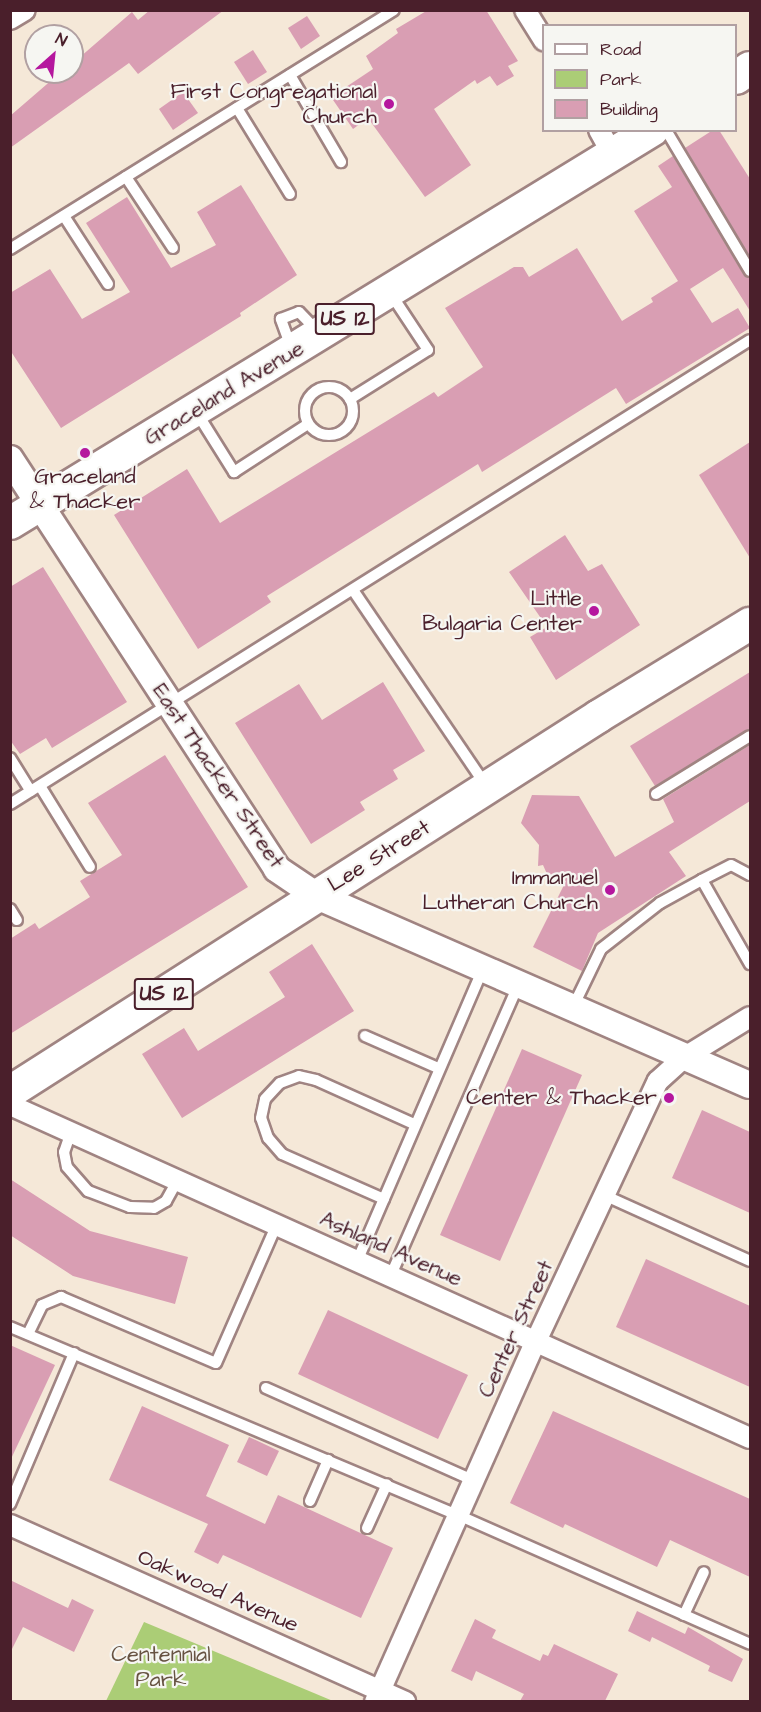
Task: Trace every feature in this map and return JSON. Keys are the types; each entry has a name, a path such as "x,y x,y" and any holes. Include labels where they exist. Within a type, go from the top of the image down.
{"main road":[{"path":"737,77 750,68"},
{"name":"Graceland Avenue","path":"10,523 390,291 606,142 644,132"},
{"name":"Lee Street","path":"10,1092 750,624"}],"street":[{"path":"10,19 25,10"},
{"path":"525,10 542,38"},
{"name":"East Thacker Street","path":"10,459 38,506 277,869 317,896 750,1085"},
{"name":"Center Street","path":"377,1696 536,1341 658,1081 685,1057 750,1017"},
{"name":"Ashland Avenue","path":"10,1105 358,1259 750,1438"},
{"name":"Oakwood Avenue","path":"10,1525 377,1696 405,1701"}],"lane":[{"path":"10,249 394,10"},
{"path":"290,75 341,162"},
{"path":"237,108 290,195"},
{"path":"667,132 750,271"},
{"path":"126,177 173,248"},
{"path":"64,216 108,284"},
{"path":"350,399 428,350 390,291"},
{"path":"10,804 170,706 750,340"},
{"path":"331,387 350,399 351,421 341,432 326,435 308,424 304,409 316,390 331,387"},
{"path":"195,410 234,472 308,424"},
{"path":"354,590 487,789"},
{"path":"656,794 750,736"},
{"path":"10,758 35,788 90,867"},
{"path":"572,1007 601,949 660,903 731,865 750,875"},
{"path":"702,880 750,964"},
{"path":"10,909 17,920"},
{"path":"358,1259 438,1068 483,968"},
{"path":"391,1275 519,984"},
{"path":"365,1036 438,1068"},
{"path":"384,1199 282,1154 268,1138 261,1118 265,1099 280,1083 299,1076 316,1080 414,1124"},
{"path":"71,1132 64,1152 67,1167 88,1191 130,1207 154,1208 166,1201 178,1179"},
{"path":"604,1195 750,1261"},
{"path":"28,1334 42,1305 61,1297 216,1363 277,1224"},
{"path":"10,1327 458,1515 750,1644"},
{"path":"10,1504 74,1353"},
{"path":"266,1388 473,1480"},
{"path":"310,1501 328,1460"},
{"path":"367,1528 387,1485"},
{"path":"684,1615 704,1572"}],"green space":[{"name":"Centennial Park","path":"144,1622 333,1701 106,1701"}],"building":[{"path":"150,10 224,10 138,74 129,63 10,148 10,116 47,84 84,84 84,54 132,12 138,20"},
{"name":"First Congregational Church","path":"428,10 486,10 518,61 508,66 514,76 497,86 490,76 477,84 475,80 434,109 471,165 425,197 368,118 353,129 331,97 373,69 366,56 398,33 396,29"},
{"path":"307,16 320,36 301,49 288,28"},
{"path":"253,50 267,72 248,84 234,62"},
{"path":"183,92 198,113 173,130 159,109"},
{"path":"710,132 720,132 750,179 750,257 685,148"},
{"path":"673,156 744,275 750,278 750,311 723,268 690,289 712,323 738,308 750,328 626,404 616,388 482,472 478,464 267,596 271,602 198,649 114,515 187,469 220,523 434,392 438,397 483,367 445,308 514,267 523,267 529,277 577,248 622,321 653,302 651,298 678,281 634,211 672,187 658,166"},
{"path":"241,185 297,275 240,313 241,316 61,428 10,350 10,293 50,269 82,319 130,292 86,223 127,197 171,268 216,245 197,212"},
{"path":"750,442 750,558 699,475"},
{"name":"Little Bulgaria Center","path":"565,535 588,571 602,564 640,625 556,680 530,637 547,627 509,572"},
{"path":"43,567 127,702 52,748 46,738 20,754 10,740 10,587"},
{"path":"750,672 750,729 655,786 630,746"},
{"path":"383,682 425,751 393,770 398,779 360,802 365,810 311,844 235,723 299,684 322,720"},
{"name":"Immanuel Lutheran Church","path":"750,745 750,801 669,852 686,876 598,933 582,971 533,947 566,881 551,883 543,865 538,866 539,845 521,823 532,795 579,796 615,857 674,822 663,799"},
{"path":"165,755 248,887 10,1034 10,939 35,923 39,929 90,897 80,881 122,855 88,803"},
{"path":"312,944 354,1011 182,1118 142,1054 184,1028 198,1051 285,997 269,972"},
{"path":"522,1049 582,1075 500,1261 440,1235"},
{"path":"702,1110 750,1132 750,1213 672,1178"},
{"path":"10,1179 90,1231 188,1257 175,1304 73,1276 10,1235"},
{"path":"646,1259 750,1306 750,1387 616,1327"},
{"path":"328,1310 468,1375 438,1439 298,1374"},
{"path":"10,1345 55,1365 10,1461"},
{"path":"142,1406 229,1445 206,1496 265,1524 278,1495 393,1548 361,1618 223,1555 218,1564 194,1552 208,1524 109,1480"},
{"path":"553,1411 750,1499 750,1577 670,1540 657,1567 565,1524 563,1528 510,1503"},
{"path":"249,1437 279,1451 267,1476 237,1462"},
{"path":"10,1580 68,1608 72,1599 94,1610 74,1652 23,1627 10,1653"},
{"path":"637,1611 685,1634 688,1627 743,1659 732,1682 708,1671 710,1666 652,1637 650,1642 628,1631"},
{"path":"475,1619 496,1630 492,1638 540,1661 543,1654 548,1656 554,1644 618,1674 605,1701 520,1701 524,1694 476,1671 472,1681 451,1671"}],"place":[{"name":"First Congregational Church","path":"389,104"},
{"name":"Graceland & Thacker","path":"85,453"},
{"name":"Little Bulgaria Center","path":"594,611"},
{"name":"Immanuel Lutheran Church","path":"610,890"},
{"name":"Center & Thacker","path":"669,1098"}]}
